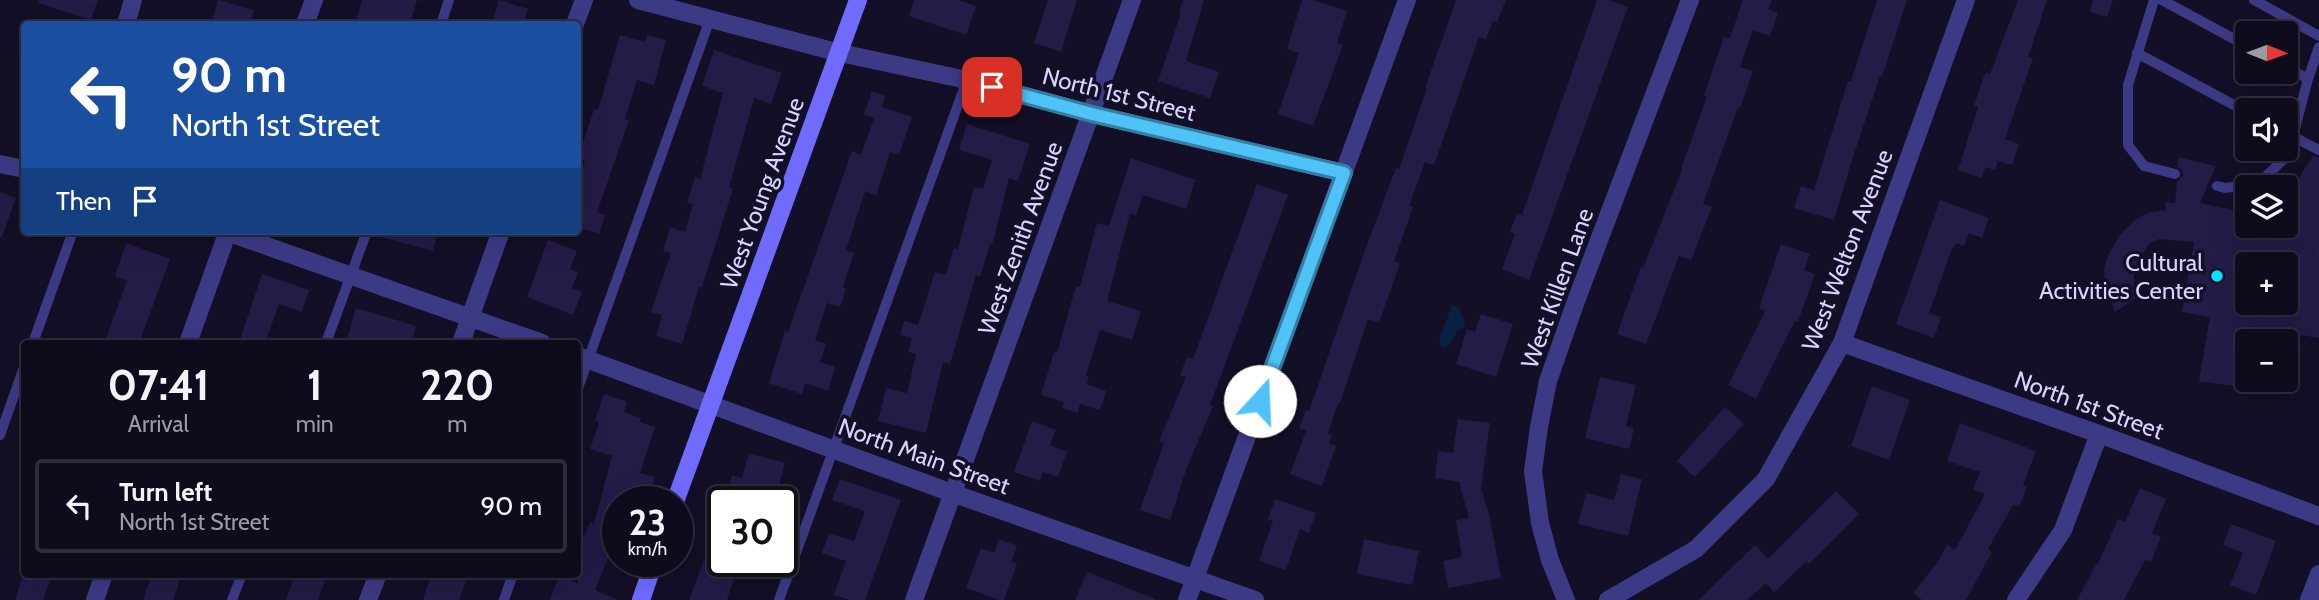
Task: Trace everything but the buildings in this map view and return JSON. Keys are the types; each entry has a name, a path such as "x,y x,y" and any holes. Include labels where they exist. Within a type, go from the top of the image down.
{"street":[{"path":"127,21 133,0"},
{"path":"306,21 314,0"},
{"path":"576,21 584,0"},
{"name":"North 1st Street","path":"638,0 840,53 967,80 1092,114 1344,173"},
{"name":"West Young Avenue","path":"681,486 858,0"},
{"name":"West Zenith Avenue","path":"914,600 1132,0"},
{"path":"1187,600 1407,0"},
{"name":"West Killen Lane","path":"1566,600 1550,560 1540,523 1533,471 1548,381 1690,0"},
{"name":"West Welton Avenue","path":"1608,600 1696,550 1766,479 1842,343 1966,0"},
{"path":"0,164 21,168"},
{"path":"189,340 226,235"},
{"path":"238,235 534,340"},
{"path":"462,340 500,235"},
{"name":"North 1st Street","path":"1842,343 2319,516"},
{"name":"North Main Street","path":"582,358 1255,600"},
{"path":"2016,600 2063,530 2099,434"},
{"path":"2309,600 2319,574"},
{"path":"641,600 649,577"},
{"path":"95,600 103,578"},
{"path":"368,600 376,578"}],"lane":[{"path":"441,21 449,0"},
{"path":"2154,0 2128,85 2127,145 2144,166 2175,174"},
{"path":"2162,0 2235,40"},
{"path":"2254,0 2319,36"},
{"path":"582,358 710,19"},
{"path":"2298,108 2319,47"},
{"path":"2137,53 2235,106"},
{"path":"2298,74 2308,79"},
{"path":"779,600 967,80"},
{"path":"2298,140 2319,150"},
{"path":"2217,186 2225,188 2258,184 2282,161"},
{"path":"34,340 72,235"},
{"path":"327,340 366,235"},
{"path":"0,435 21,376"},
{"path":"232,600 240,578"},
{"path":"504,600 512,578"}],"water":[{"path":"1452,305 1458,307 1465,321 1464,328 1458,330 1447,348 1441,347 1439,340"}],"place":[{"name":"Cultural Activities Center","path":"2217,276"}],"route":[{"path":"992,87 1092,114 1344,173 1260,401"}]}
